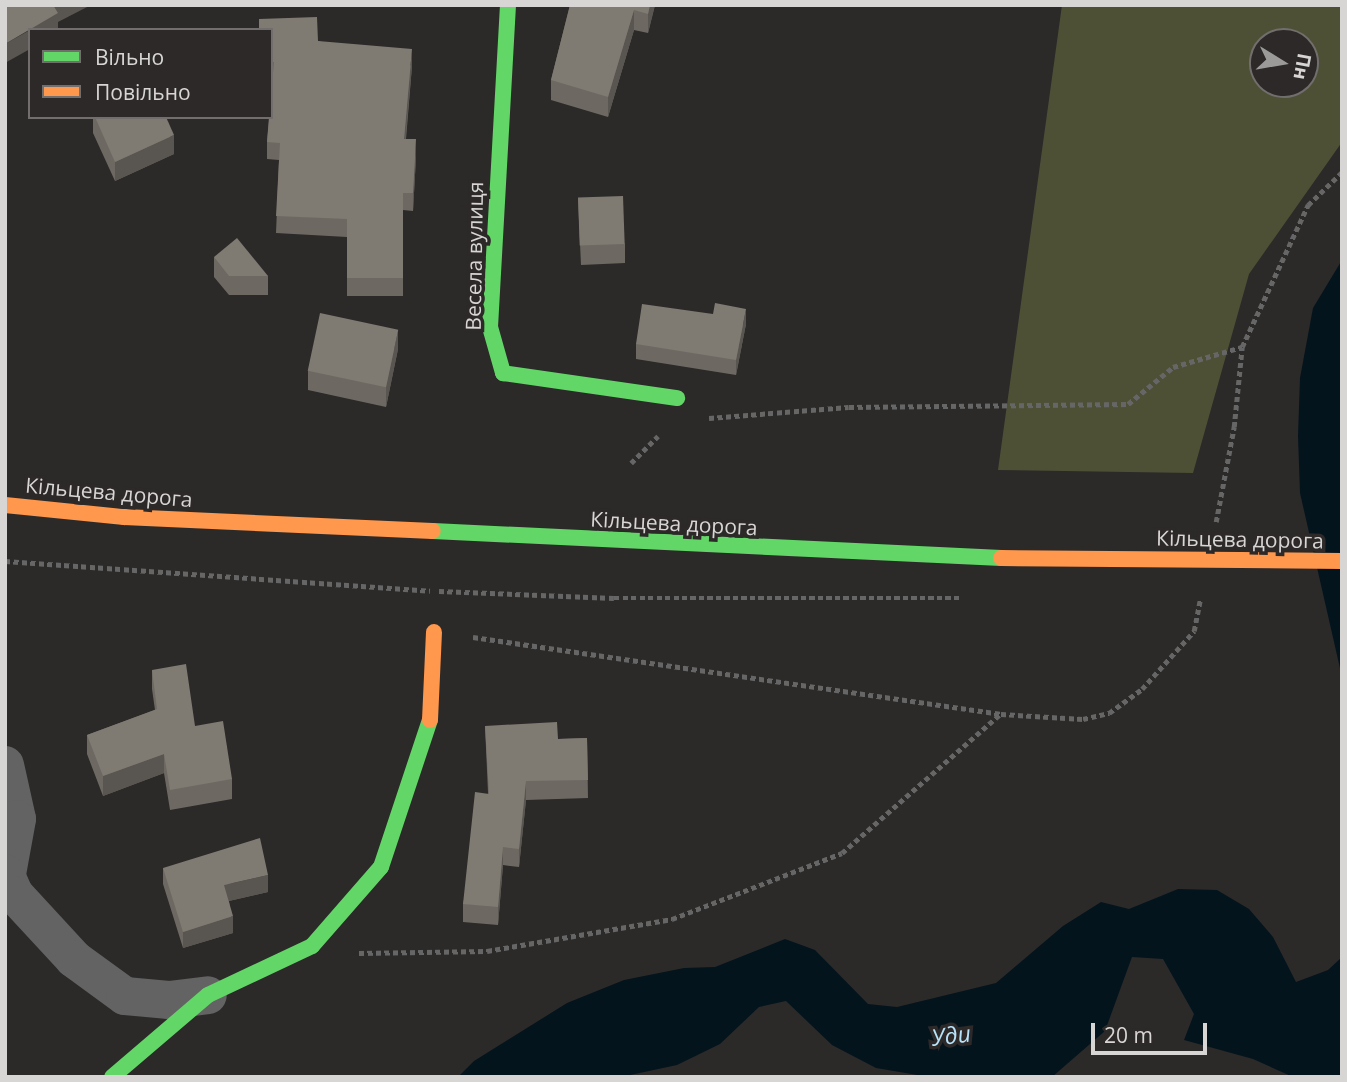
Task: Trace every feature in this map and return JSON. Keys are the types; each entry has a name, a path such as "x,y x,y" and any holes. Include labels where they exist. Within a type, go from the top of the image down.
{"main road":[{"name":"Весела вулиця","path":"508,5 490,327 503,373 677,398"},
{"path":"5,491 124,517"},
{"name":"Кільцева дорога","path":"5,505 124,517 1001,558 1342,561"},
{"path":"5,520 124,517"},
{"path":"112,1077 208,995 312,946 381,867 433,709 435,632"}],"street":[{"path":"5,765 17,819 6,873 15,895 74,959 125,996 169,1000 208,995"}],"path":[{"path":"1234,427 1242,347 1308,205 1342,173"},
{"path":"699,419 849,407 1128,404 1173,366 1242,347"},
{"path":"631,463 664,429"},
{"path":"5,561 321,586 600,597 925,601 964,598"},
{"path":"435,632 1001,714 1083,719 1109,713 1142,689 1194,631"},
{"path":"294,954 487,951 672,919 842,853 1001,714"}],"green space":[{"path":"1062,5 1342,5 1342,142 1249,274 1193,473 998,470"}],"water":[{"path":"1342,260 1342,677 1300,493 1298,436 1300,378 1313,308"},
{"name":"Уди","path":"1178,889 1217,890 1249,909 1273,937 1296,982 1328,970 1342,957 1342,1077 1293,1077 1253,1059 1184,1040 1194,1014 1163,959 1132,957 1105,1031 1052,1077 929,1077 876,1068 832,1045 786,1001 759,1007 720,1044 677,1065 621,1077 458,1077 474,1061 567,1003 624,980 684,968 715,967 785,939 815,950 868,1004 897,1007 996,983 1063,926 1101,902 1129,909"}],"building":[{"path":"5,5 53,5 58,13 28,28 5,44"},
{"path":"570,5 650,5 648,14 634,10 608,97 551,80"},
{"path":"317,17 318,41 412,49 404,139 416,139 413,193 403,193 403,278 347,278 347,219 276,216 280,143 267,142 269,119 273,119 273,28 259,28 259,19"},
{"path":"96,119 167,119 174,135 115,162"},
{"path":"623,196 625,244 580,246 578,198"},
{"path":"237,238 268,276 229,276 214,257"},
{"path":"715,303 746,309 736,360 636,344 642,304 713,314"},
{"path":"320,313 398,330 386,387 308,371"},
{"path":"186,664 195,726 223,721 232,779 170,790 164,754 103,776 87,735 157,709 152,670"},
{"path":"557,722 558,739 587,738 588,780 526,781 519,849 503,847 498,907 463,904 475,792 489,794 485,726"},
{"path":"260,838 268,875 224,885 233,916 183,932 163,868"}],"traffic: fast":[{"path":"508,5 490,327 503,373 677,398"},
{"path":"433,531 1001,558"},
{"path":"112,1077 208,995 312,946 381,867 430,720"}],"traffic: slow":[{"path":"5,505 124,517 433,531"},
{"path":"1001,558 1342,561"},
{"path":"430,720 434,632"}]}
